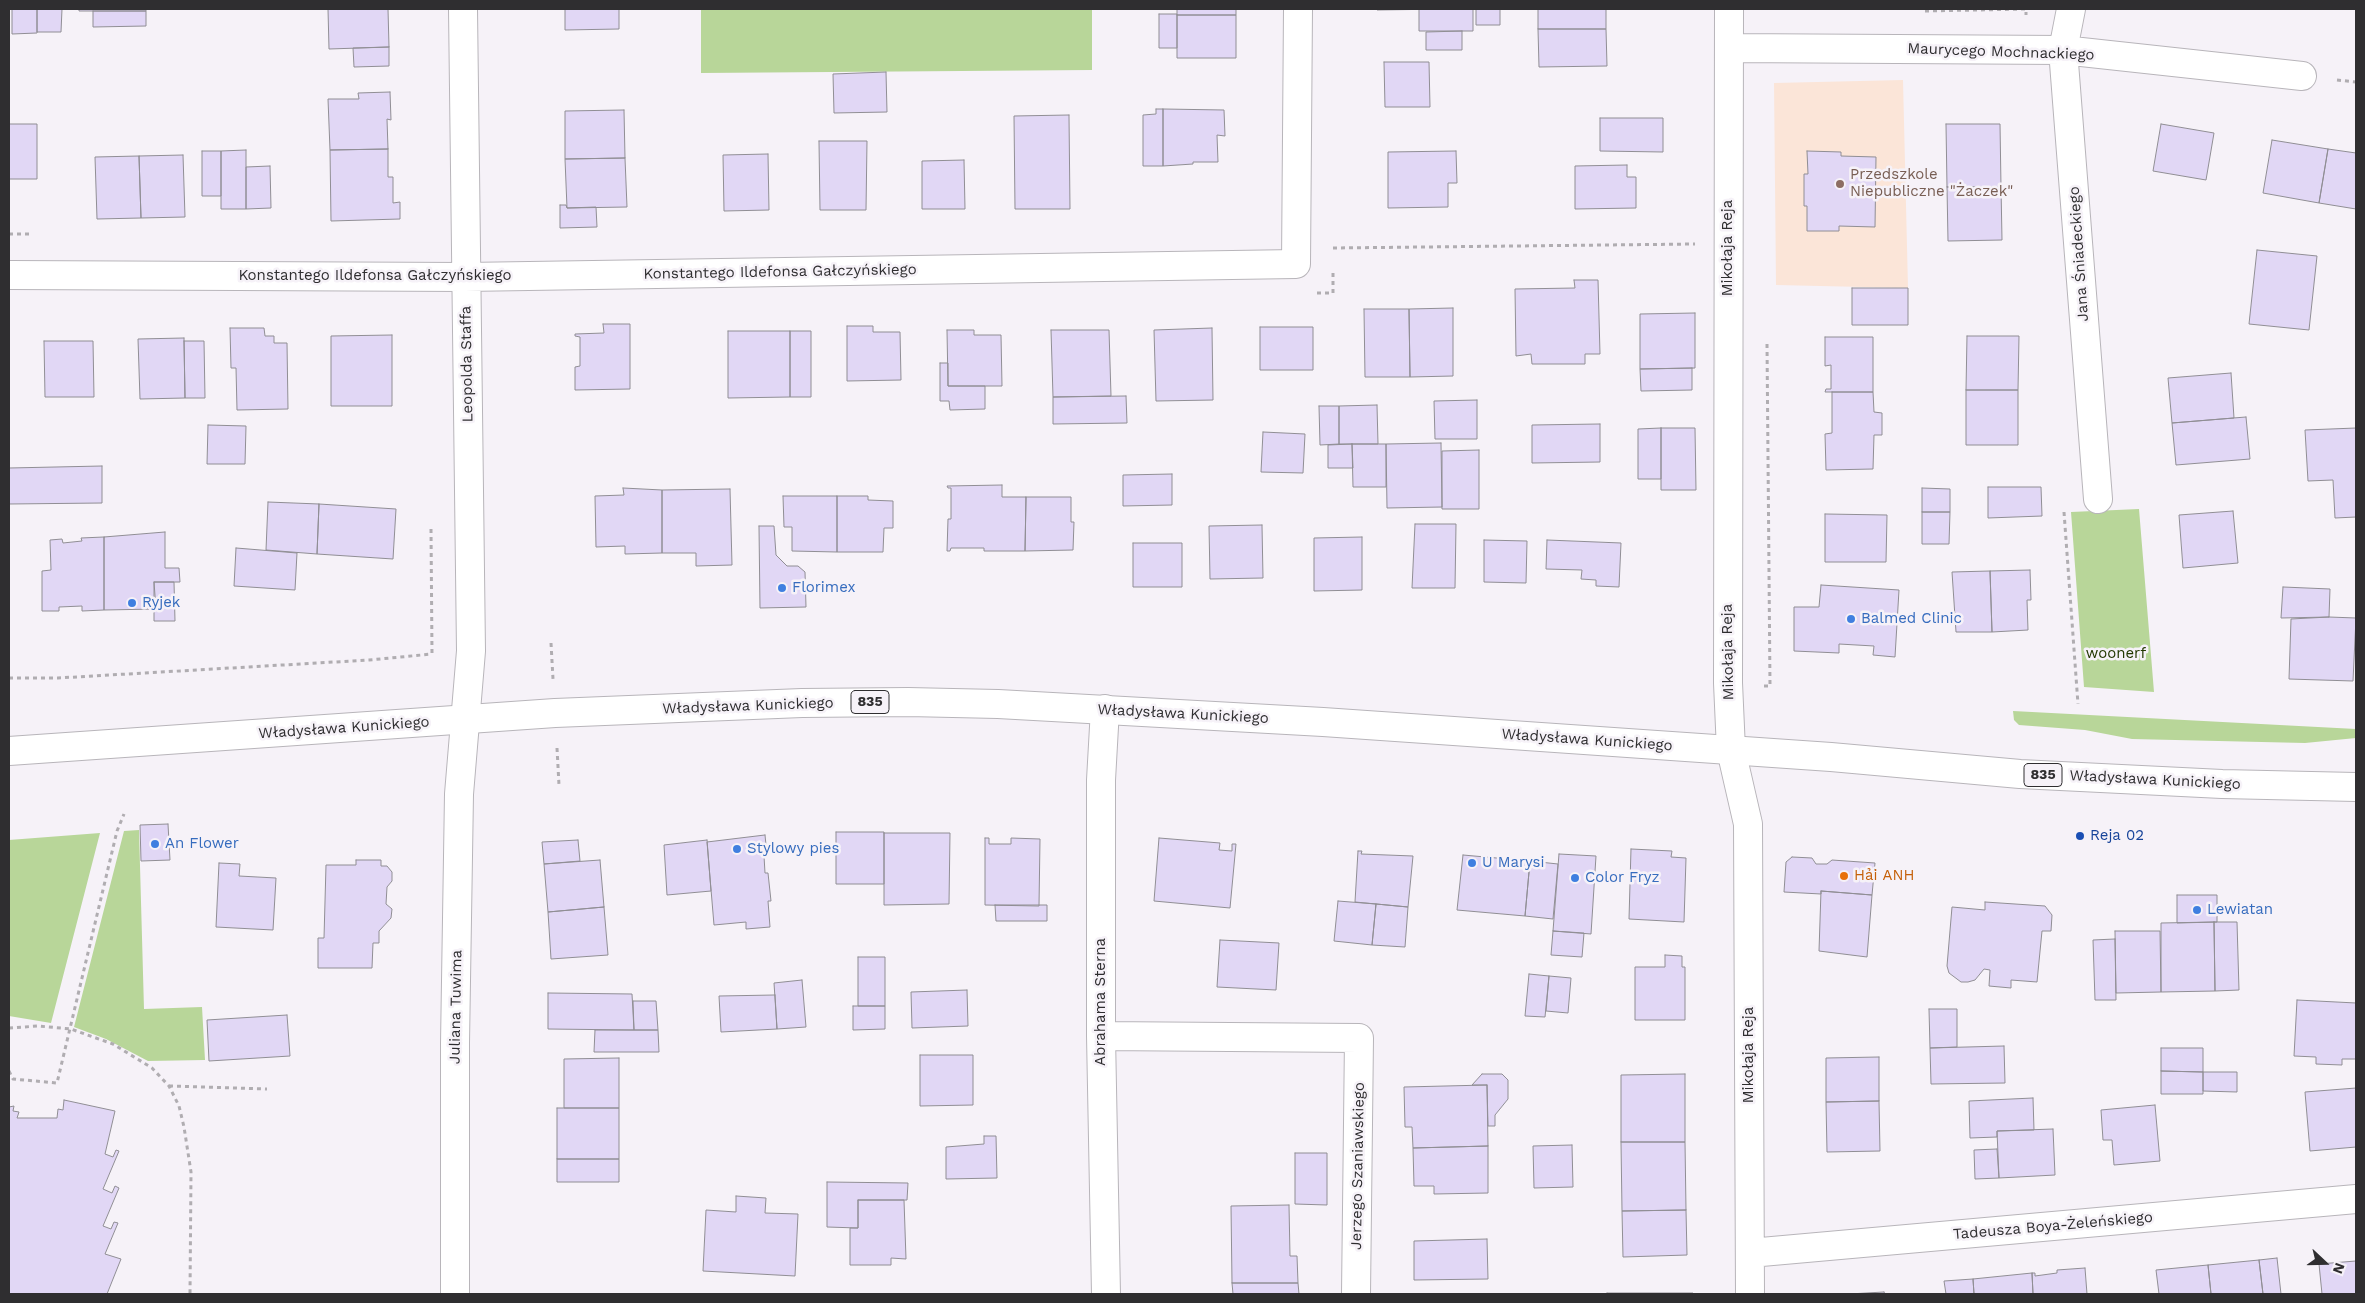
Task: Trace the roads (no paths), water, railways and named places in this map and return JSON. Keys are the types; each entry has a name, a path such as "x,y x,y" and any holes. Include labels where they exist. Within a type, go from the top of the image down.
{"street":[{"name":"Leopolda Staffa","path":"463,9 471,651 467,719"},
{"name":"Konstantego Ildefonsa Gałczyńskiego","path":"9,275 465,277 1296,264 1298,9"},
{"name":"Mikołaja Reja","path":"1729,9 1728,683 1731,750 1748,824 1750,1294"},
{"name":"Jana Śniadeckiego","path":"2071,9 2063,50 2098,499"},
{"name":"Maurycego Mochnackiego","path":"1730,48 2063,50 2302,76"},
{"name":"Władysława Kunickiego","path":"9,751 555,713 802,703 908,702 1105,709 1731,750 2029,774 2222,784 2356,787"},
{"name":"Abrahama Sterna","path":"1105,709 1101,780 1100,1036 1106,1294"},
{"name":"Juliana Tuwima","path":"455,1294 455,1042 459,794 467,719"},
{"name":"Jerzego Szaniawskiego","path":"1100,1036 1359,1038 1356,1294"},
{"name":"Tadeusza Boya-Żeleńskiego","path":"1750,1254 2356,1198"}],"place":[{"name":"Przedszkole Niepubliczne \"Żaczek\"","path":"1840,184"},
{"name":"Florimex","path":"782,588"},
{"name":"Ryjek","path":"132,603"},
{"name":"Balmed Clinic","path":"1851,619"},
{"name":"Reja 02","path":"2080,836"},
{"name":"An Flower","path":"155,844"},
{"name":"Stylowy pies","path":"737,849"},
{"name":"U Marysi","path":"1472,863"},
{"name":"Hải ANH","path":"1844,876"},
{"name":"Color Fryz","path":"1575,878"},
{"name":"Lewiatan","path":"2197,910"}],"park label":[{"name":"woonerf","path":"2116,654"}]}
